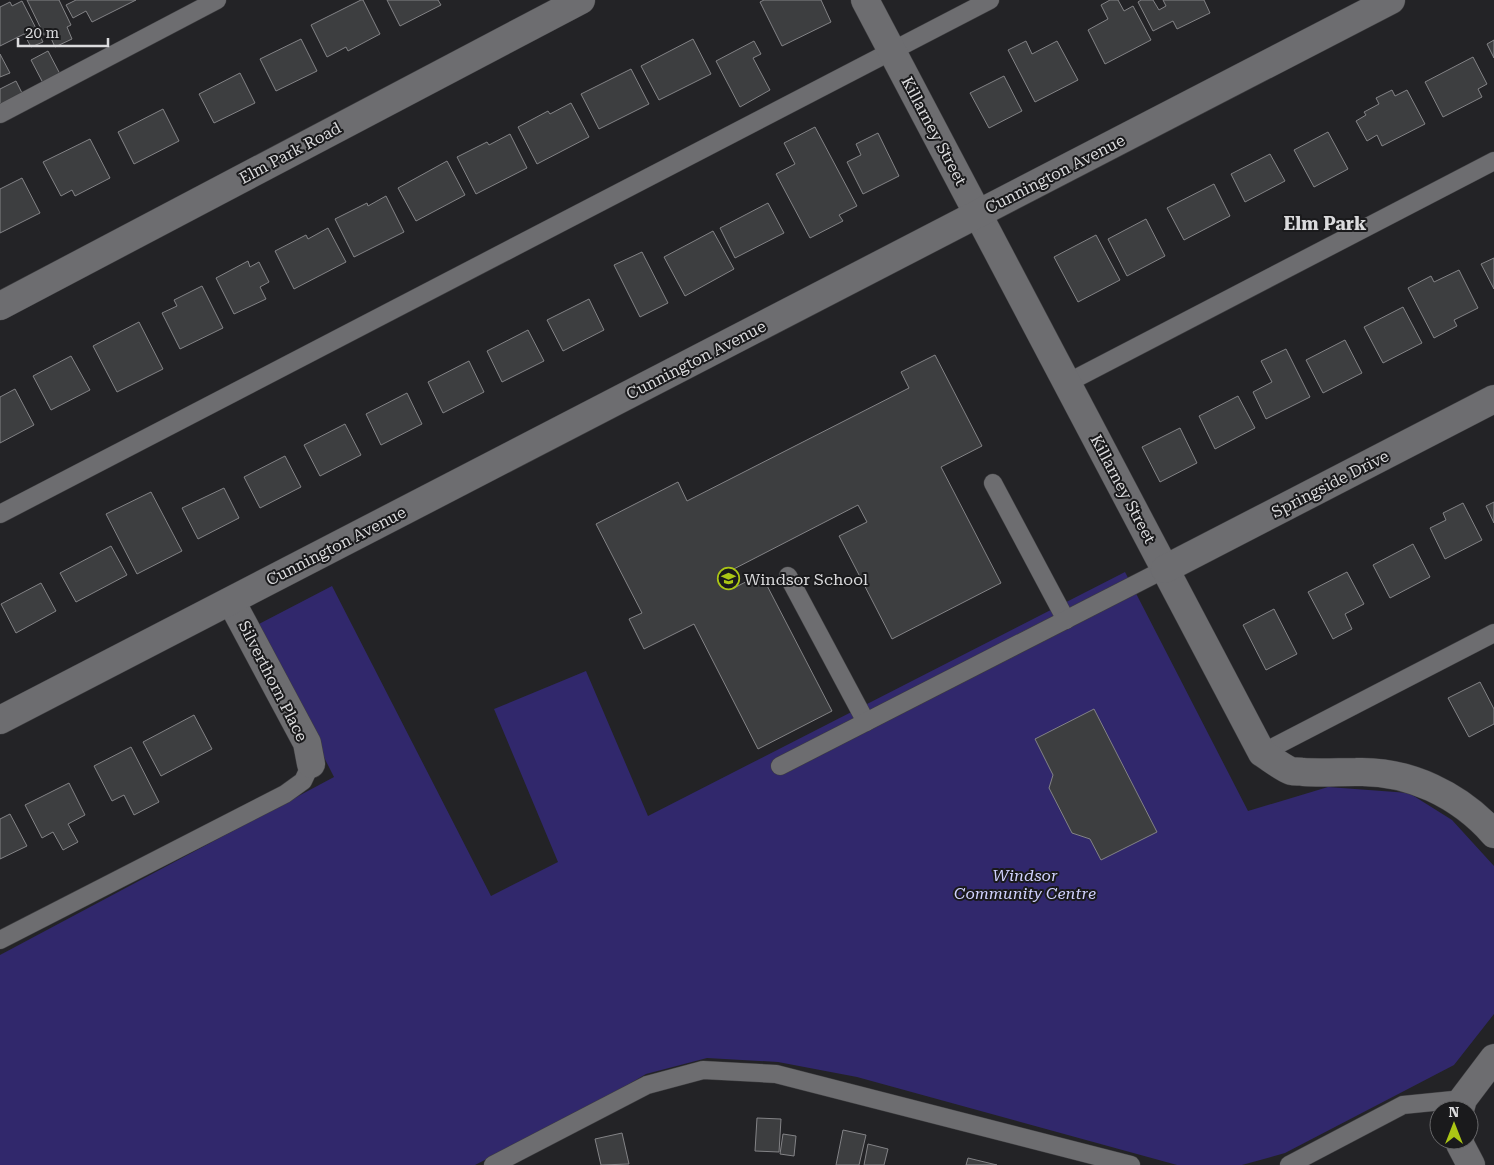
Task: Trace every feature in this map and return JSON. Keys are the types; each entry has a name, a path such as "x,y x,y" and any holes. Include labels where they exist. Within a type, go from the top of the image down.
{"street":[{"name":"Elm Park Road","path":"0,306 581,0"},
{"name":"Killarney Street","path":"865,0 1262,753"},
{"name":"Cunnington Avenue","path":"0,720 1391,0"},
{"name":"Springside Drive","path":"1166,569 1494,399"},
{"name":"Silverthorn Place","path":"231,601 307,743 311,764"},
{"path":"1262,753 1291,771 1322,774 1358,772 1382,774 1415,781 1442,792 1469,810 1494,834"},
{"path":"1464,1100 1494,1058"},
{"path":"1463,1150 1471,1165"}],"lane":[{"path":"0,114 217,0"},
{"path":"0,514 990,0"},
{"path":"1067,383 1494,161"},
{"path":"993,483 1066,620"},
{"path":"780,766 1166,569"},
{"path":"788,576 866,722"},
{"path":"1262,753 1494,633"},
{"path":"0,940 286,794 303,781 311,764"},
{"path":"493,1165 647,1085 702,1070 776,1074 1131,1165"},
{"path":"1289,1165 1403,1105 1429,1105"}],"green space":[{"name":"Windsor Community Centre","path":"1125,572 1248,811 1328,787 1409,793 1452,820 1494,866 1494,1014 1454,1065 1285,1153 1242,1165 1177,1165 857,1077 778,1062 707,1058 646,1074 597,1103 475,1165 0,1165 0,955 334,777 257,625 332,586 491,896 558,862 494,709 586,671 648,816"}],"building":[{"path":"27,0 59,0 71,25 67,27 72,39 55,47 49,34 45,37"},
{"path":"76,0 136,0 92,22 86,11 73,18 66,5"},
{"path":"363,0 380,34 348,51 346,47 327,57 311,25"},
{"path":"387,0 438,0 441,5 400,26"},
{"path":"764,0 821,0 831,22 782,46 760,2"},
{"path":"1110,0 1118,0 1124,11 1133,6 1151,40 1105,64 1088,30 1108,19 1101,5"},
{"path":"1141,0 1153,0 1159,10 1166,6 1163,0 1204,0 1210,13 1177,29 1173,21 1153,31 1138,2"},
{"path":"22,1 43,42 31,47 24,34 0,46 0,7 10,2 12,6"},
{"path":"301,39 317,71 276,91 260,59"},
{"path":"693,39 711,74 659,100 641,66"},
{"path":"1494,40 1494,58 1487,44"},
{"path":"754,41 761,54 753,58 770,90 740,107 716,61"},
{"path":"1026,41 1032,54 1057,41 1078,80 1035,102 1008,50"},
{"path":"48,51 60,74 43,83 31,60"},
{"path":"0,54 10,73 0,77"},
{"path":"1473,57 1487,84 1478,89 1482,97 1443,117 1425,82"},
{"path":"631,69 649,104 599,129 581,94"},
{"path":"240,73 255,103 214,123 199,94"},
{"path":"1004,76 1022,111 989,128 970,93"},
{"path":"16,81 23,95 0,106 0,89"},
{"path":"1392,90 1395,96 1407,90 1425,124 1382,146 1377,135 1367,141 1356,121 1366,115 1364,112 1379,104 1376,98"},
{"path":"571,103 589,137 537,164 518,127 548,111 550,114"},
{"path":"163,109 179,141 134,164 118,132"},
{"path":"815,127 857,206 839,215 843,221 810,238 776,174 795,164 784,143"},
{"path":"1328,132 1348,169 1314,187 1294,150"},
{"path":"878,133 899,176 863,194 847,162 861,155 856,144"},
{"path":"510,134 527,168 476,194 457,157 487,142 489,145"},
{"path":"90,139 110,178 75,196 72,190 61,196 43,162"},
{"path":"1270,154 1285,181 1245,202 1231,174"},
{"path":"447,161 465,195 416,221 398,188"},
{"path":"22,178 40,213 0,233 0,189"},
{"path":"1214,184 1230,216 1184,240 1167,208"},
{"path":"386,196 404,232 354,257 335,219 367,203 368,206"},
{"path":"768,203 784,233 735,258 720,228"},
{"path":"1146,219 1165,256 1127,276 1108,239"},
{"path":"328,228 346,262 294,289 275,251 306,235 308,239"},
{"path":"713,231 734,269 685,296 664,257"},
{"path":"1096,235 1120,280 1078,302 1054,257"},
{"path":"642,252 668,303 640,317 614,265"},
{"path":"1494,258 1494,289 1481,264"},
{"path":"248,261 250,267 259,262 269,282 260,287 266,299 234,314 216,278"},
{"path":"1459,270 1478,308 1454,320 1457,326 1434,338 1408,288 1431,276 1434,282"},
{"path":"202,286 223,328 180,349 162,313 177,306 174,300"},
{"path":"589,299 604,330 563,351 547,320"},
{"path":"1403,307 1422,343 1383,363 1364,327"},
{"path":"139,322 163,369 117,392 93,346"},
{"path":"528,330 544,361 502,382 487,351"},
{"path":"1345,340 1362,373 1323,393 1306,360"},
{"path":"1286,349 1310,397 1266,419 1253,392 1272,382 1261,361"},
{"path":"935,355 982,446 941,467 1001,583 892,639 839,536 867,522 858,505 726,573 734,588 761,574 832,711 758,749 694,624 644,649 629,619 642,613 596,524 678,482 687,501 909,388 901,372"},
{"path":"71,356 90,390 51,410 33,376"},
{"path":"469,361 484,392 443,413 428,382"},
{"path":"15,389 34,425 0,443 0,397"},
{"path":"407,393 422,424 381,445 366,414"},
{"path":"1238,396 1255,428 1215,449 1199,416"},
{"path":"345,424 361,455 320,476 304,445"},
{"path":"1180,428 1197,463 1160,482 1142,447"},
{"path":"285,456 301,487 260,508 244,477"},
{"path":"224,488 239,518 198,539 182,508"},
{"path":"151,492 182,551 137,574 106,514"},
{"path":"1494,502 1494,523 1486,506"},
{"path":"1463,503 1482,540 1445,559 1430,528 1446,520 1443,513"},
{"path":"1413,544 1430,577 1390,598 1373,565"},
{"path":"111,546 127,575 76,602 60,573"},
{"path":"1347,572 1364,604 1345,614 1352,629 1333,639 1308,592"},
{"path":"41,583 56,611 16,633 1,604"},
{"path":"1274,609 1297,654 1266,670 1243,625"},
{"path":"1480,682 1494,709 1494,724 1469,737 1448,698"},
{"path":"1094,709 1157,832 1101,860 1090,839 1072,833 1049,788 1053,775 1035,739"},
{"path":"194,715 212,749 161,776 143,742"},
{"path":"131,747 159,802 134,815 124,795 112,801 94,766"},
{"path":"69,783 85,815 68,824 78,842 63,850 53,832 42,838 25,805"},
{"path":"10,814 27,846 0,859 0,819"},
{"path":"757,1118 781,1119 779,1152 755,1151"},
{"path":"843,1130 866,1135 859,1165 836,1165"},
{"path":"622,1133 629,1164 601,1165 595,1139"},
{"path":"783,1134 796,1136 794,1156 780,1154"},
{"path":"868,1144 888,1149 884,1165 864,1165"},
{"path":"968,1158 997,1165 966,1165"}],"place":[{"name":"Windsor School","path":"728,579"}],"district":[{"name":"Elm Park","path":"1325,223"}]}
